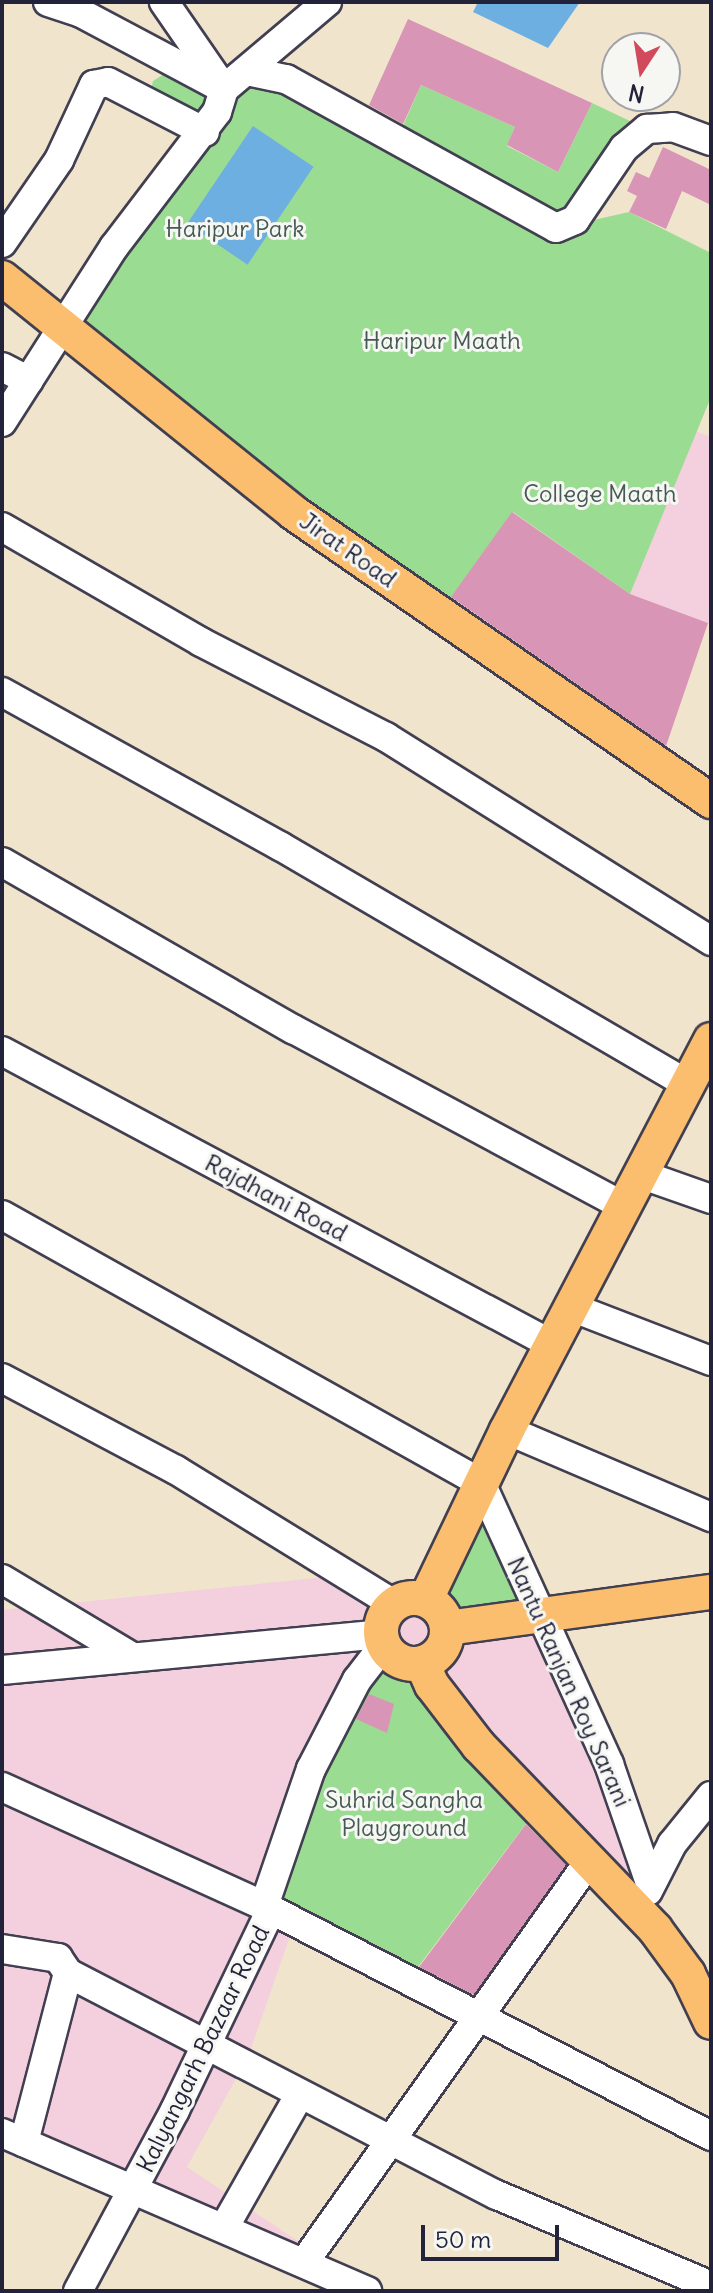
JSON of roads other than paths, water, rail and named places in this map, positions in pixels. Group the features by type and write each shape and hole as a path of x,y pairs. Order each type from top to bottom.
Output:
{"main road":[{"name":"Jirat Road","path":"2,278 65,325 294,513 711,801"},
{"path":"396,1621 442,1613 447,1628 440,1652 422,1663 400,1661 396,1621 481,1483 710,1043"},
{"path":"447,1628 711,1592"},
{"path":"422,1663 479,1746 588,1863 646,1899 703,1986 711,2022"}],"street":[{"path":"48,2 81,13 224,89"},
{"path":"164,2 224,89"},
{"path":"2,422 114,247 205,132 224,89 327,2"},
{"path":"247,71 298,85 556,228 575,220 624,148 647,129 673,127 711,141"},
{"path":"2,243 52,173 94,85 108,82 205,132"},
{"path":"2,367 29,381"},
{"path":"2,527 201,642 386,737 711,941"},
{"path":"2,692 280,846 688,1084"},
{"path":"2,862 293,1029 623,1206"},
{"name":"Rajdhani Road","path":"2,1051 551,1344"},
{"path":"640,1174 711,1199"},
{"path":"2,1215 481,1483"},
{"path":"571,1307 711,1361"},
{"path":"2,1378 176,1470 396,1621"},
{"path":"507,1430 711,1517"},
{"name":"Nantu Ranjan Roy Sarani","path":"481,1483 609,1764 646,1899"},
{"path":"2,1579 129,1655"},
{"path":"2,1670 396,1621"},
{"name":"Kalyangarh Bazaar Road","path":"78,2291 135,2188 208,2042 267,1908 311,1769 357,1680 396,1621"},
{"path":"2,1787 267,1908 711,2136"},
{"path":"646,1899 705,1811"},
{"path":"305,2261 588,1863"},
{"path":"2,1949 58,1958 68,1973 208,2042 299,2096 497,2195 711,2286"},
{"path":"68,1973 13,2137 225,2226 367,2291"},
{"path":"225,2226 299,2096"}],"water":[{"path":"478,2 580,2 548,48 473,12"},
{"path":"253,126 314,167 248,265 187,224"}],"park label":[{"name":"Haripur Park","path":"235,229"},
{"name":"Haripur Maath","path":"442,341"},
{"name":"College Maath","path":"600,494"},
{"name":"Suhrid Sangha Playground","path":"404,1814"}]}
